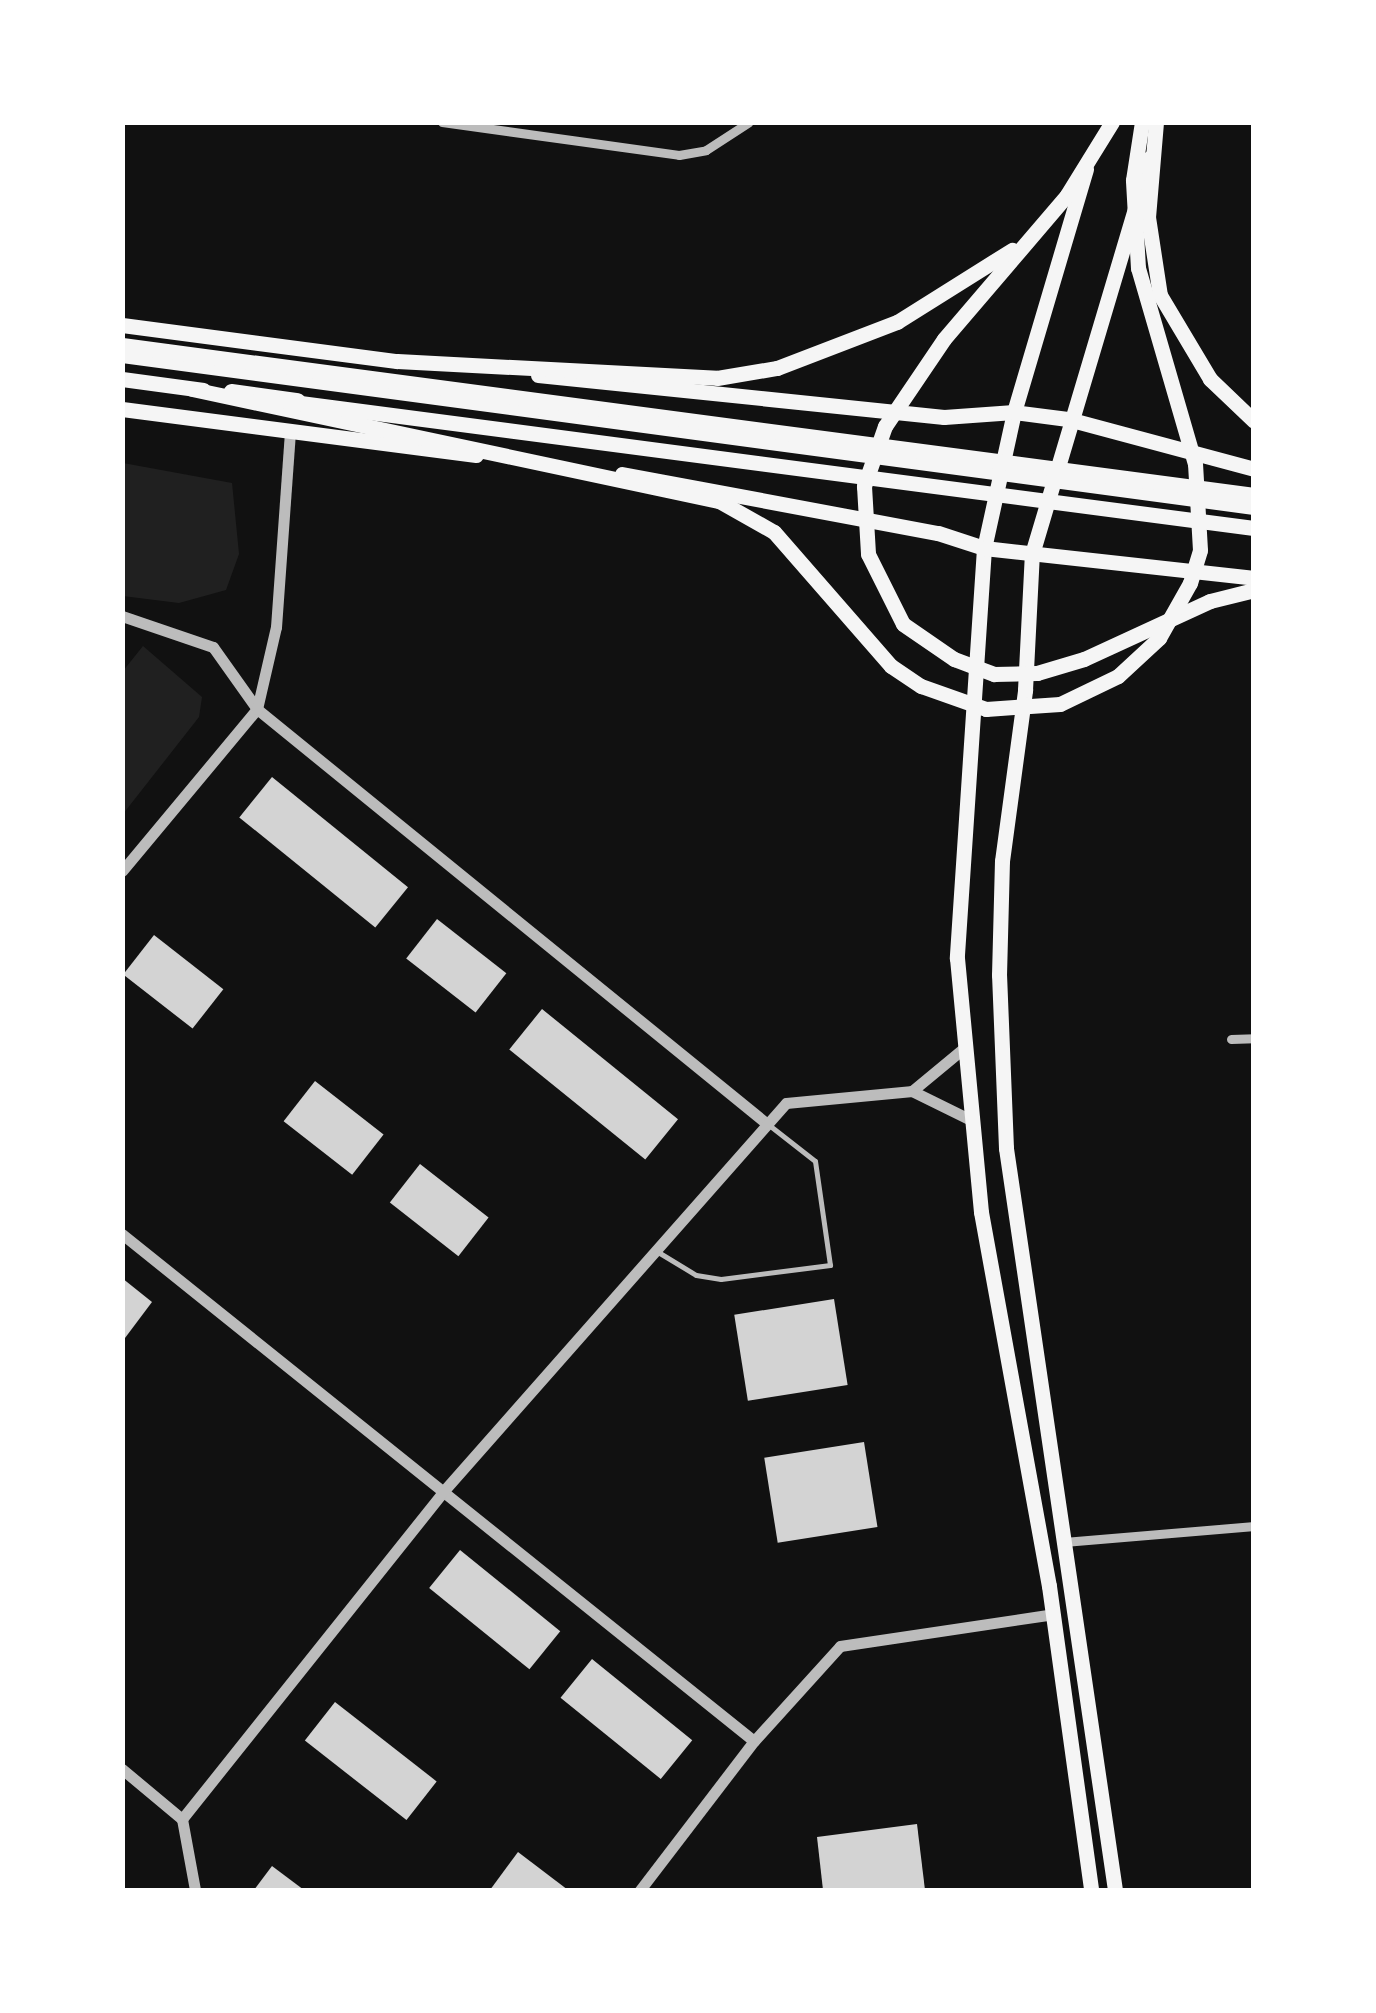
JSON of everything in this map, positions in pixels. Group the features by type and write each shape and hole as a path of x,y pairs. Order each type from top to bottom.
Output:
{"main road":[{"path":"1091,1890 1053,1614 968,1119 957,958 984,548 1014,412 1101,122"},
{"path":"1112,122 1035,233 944,339 871,459 862,519 868,554 890,606 903,624 954,660 994,674 1037,673 1084,659 1210,601 1254,590"},
{"path":"192,389 720,501 774,532 891,666 921,686 986,709 1060,704 1118,676 1159,638 1190,583 1200,550 1195,464 1138,268 1132,180 1142,122"},
{"path":"1158,122 1148,188 1151,262 1189,350 1254,420"},
{"path":"1115,1890 1006,1148 999,975 1002,861 1025,690 1032,554 1068,419 1158,122"},
{"path":"122,325 397,361 717,378 777,368 897,322 977,276 1035,233"},
{"path":"122,325 853,409 944,417 1014,412 1068,419 1254,469"},
{"path":"122,345 1254,495"},
{"path":"122,355 1254,507"},
{"path":"122,378 1254,526"},
{"path":"122,378 1254,526"},
{"path":"122,409 642,477 938,532 984,548 1254,578"}],"street":[{"path":"442,122 678,155 706,150 750,122"},
{"path":"122,871 257,709 276,627 290,432"},
{"path":"122,616 212,647 257,709 766,1123"},
{"path":"1230,1039 1254,1038"},
{"path":"912,1091 964,1048"},
{"path":"182,1819 441,1494 786,1103 912,1091 968,1119"},
{"path":"122,1234 441,1494 754,1740"},
{"path":"1064,1542 1254,1526"},
{"path":"640,1890 754,1740 840,1646 1053,1614"},
{"path":"122,1769 182,1819 195,1890"}],"lane":[{"path":"655,1250 696,1275 721,1279 830,1265 815,1160 766,1123"}],"shaded area":[{"path":"123,463 232,483 239,554 226,590 179,603 123,596"},
{"path":"143,646 202,697 199,717 123,814 123,671"}],"building":[{"path":"272,777 408,887 375,928 239,817"},
{"path":"437,919 506,973 476,1013 406,958"},
{"path":"154,935 223,989 193,1029 123,974"},
{"path":"542,1009 678,1119 645,1160 509,1049"},
{"path":"315,1081 384,1135 352,1175 284,1121"},
{"path":"420,1164 489,1218 458,1256 390,1203"},
{"path":"122,1278 152,1302 122,1342"},
{"path":"834,1299 848,1385 748,1401 734,1315"},
{"path":"864,1442 877,1527 778,1543 764,1458"},
{"path":"460,1550 560,1631 529,1669 429,1588"},
{"path":"592,1659 692,1740 661,1779 561,1698"},
{"path":"335,1702 437,1781 406,1820 305,1741"},
{"path":"917,1824 925,1890 823,1890 817,1837"},
{"path":"518,1852 568,1890 490,1890"},
{"path":"272,1866 304,1890 254,1890"}]}
